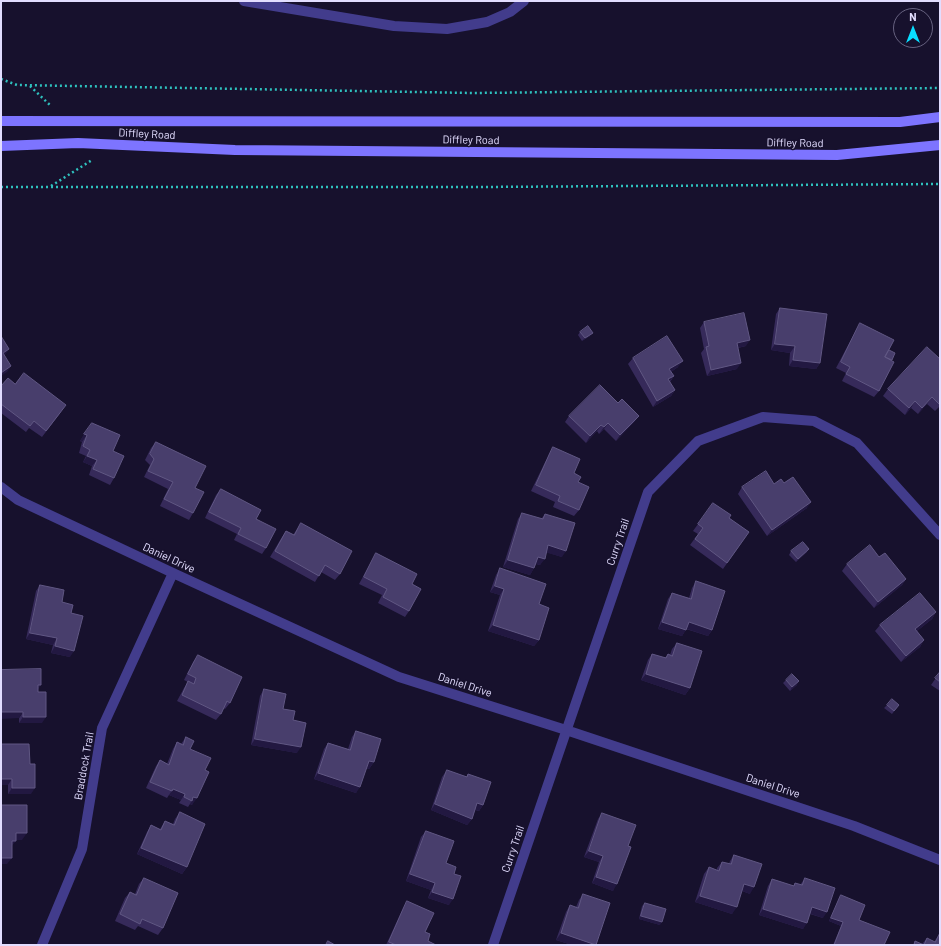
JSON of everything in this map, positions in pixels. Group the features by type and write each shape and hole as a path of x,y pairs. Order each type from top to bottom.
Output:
{"main road":[{"name":"Diffley Road","path":"1,121 900,122 940,117"},
{"name":"Diffley Road","path":"1,146 78,143 235,150 837,156 940,145"}],"street":[{"path":"244,1 394,26 447,29 487,22 510,12 524,1"},
{"name":"Curry Trail","path":"493,945 648,492 698,441 763,417 814,421 857,443 940,535"},
{"name":"Daniel Drive","path":"1,487 18,500 399,677 566,730 854,826 940,860"},
{"name":"Braddock Trail","path":"42,945 82,849 102,728 173,573"}],"path":[{"path":"1,79 17,85 473,93 940,88"},
{"path":"29,85 67,121"},
{"path":"50,186 116,144"},
{"path":"1,186 488,187 940,184"}],"building":[{"path":"780,308 827,314 820,363 793,360 795,346 775,344"},
{"path":"744,313 750,340 737,343 741,363 711,370 706,347 709,346 704,322"},
{"path":"860,323 894,340 885,357 894,362 879,391 846,374 850,367 841,362"},
{"path":"588,326 593,333 585,338 580,332"},
{"path":"1,336 9,349 3,353 11,366 1,373"},
{"path":"667,336 683,361 669,369 674,376 668,379 675,390 657,401 633,358"},
{"path":"927,347 940,359 940,405 932,397 922,408 915,401 909,408 888,389"},
{"path":"889,350 895,353 892,360 885,357"},
{"path":"24,373 66,405 46,431 34,421 30,426 1,404 1,386 8,378 15,384"},
{"path":"600,385 618,403 622,399 639,416 620,435 608,423 604,427 601,425 590,436 569,416"},
{"path":"92,423 120,435 113,451 124,456 114,478 93,469 97,460 87,456 90,450 83,446 87,435 84,434"},
{"path":"156,442 206,466 195,488 204,492 193,513 164,499 173,482 148,471 154,459 150,454"},
{"path":"553,447 580,459 574,473 581,477 578,482 589,487 579,510 558,501 560,496 536,485"},
{"path":"766,471 774,484 781,479 784,483 793,477 811,502 772,530 742,487"},
{"path":"221,489 261,510 256,519 276,529 266,548 238,534 241,528 209,512"},
{"path":"713,503 731,515 729,518 749,532 727,563 695,539 703,528 698,524"},
{"path":"522,513 543,519 545,514 575,523 566,551 548,545 545,559 538,557 534,568 508,560"},
{"path":"301,523 352,551 340,574 325,565 319,576 275,551 286,531 294,535"},
{"path":"803,542 809,549 798,559 791,551"},
{"path":"870,545 879,557 885,553 906,579 878,602 847,564"},
{"path":"376,553 417,574 412,584 421,589 409,611 383,597 387,589 364,577"},
{"path":"500,568 546,584 539,604 549,608 539,640 493,625 504,589 495,586"},
{"path":"696,581 725,591 712,630 689,622 686,630 662,622 672,593 691,599"},
{"path":"40,585 64,590 62,602 73,605 71,613 83,616 74,651 55,646 57,638 30,633"},
{"path":"920,593 936,612 915,629 924,640 906,656 880,625"},
{"path":"677,643 702,651 690,688 646,674 652,654 666,658 668,654 672,656"},
{"path":"198,655 242,677 230,703 227,701 221,714 182,695 188,681 194,684 196,678 188,674"},
{"path":"41,669 41,685 38,685 38,692 46,692 46,717 23,717 23,712 1,712 1,670"},
{"path":"940,672 940,682 935,678"},
{"path":"792,674 799,681 792,687 786,680"},
{"path":"264,689 286,694 283,709 295,711 293,720 306,723 301,747 255,739"},
{"path":"892,699 899,705 894,711 887,705"},
{"path":"356,731 381,739 374,762 369,761 360,787 318,773 328,743 350,750"},
{"path":"186,737 194,741 190,749 211,758 205,770 209,772 197,798 193,797 192,801 184,797 185,794 173,789 172,791 150,782 160,760 169,765 177,742 183,745"},
{"path":"1,744 29,744 30,764 35,764 35,788 12,788 12,779 1,779"},
{"path":"447,770 467,777 468,774 491,782 483,805 477,803 472,819 435,804"},
{"path":"1,805 27,805 27,833 16,833 16,841 12,841 12,858 1,858"},
{"path":"180,812 205,824 187,867 141,848 151,825 161,830 165,821 174,825"},
{"path":"602,813 636,825 628,846 631,847 617,884 596,877 603,856 589,851"},
{"path":"426,831 454,841 446,863 456,867 454,874 461,876 453,899 432,892 435,883 410,874"},
{"path":"734,855 762,864 754,887 744,884 737,907 700,896 709,867 719,871 722,862 731,864"},
{"path":"144,878 178,893 163,928 142,919 140,924 120,914 130,892 136,895"},
{"path":"805,878 835,888 827,912 812,907 807,923 763,909 772,879 794,886 795,883 802,885"},
{"path":"583,894 610,903 596,945 561,933 570,905 578,908"},
{"path":"841,895 865,905 859,920 890,932 884,945 834,945 843,922 831,918"},
{"path":"407,901 434,913 425,932 430,934 428,941 436,945 396,945 389,942"},
{"path":"645,903 666,909 662,922 641,916"},
{"path":"940,933 940,945 924,945 927,938 935,942"},
{"path":"328,941 335,945 326,945"},
{"path":"915,941 924,945 914,945"}]}
